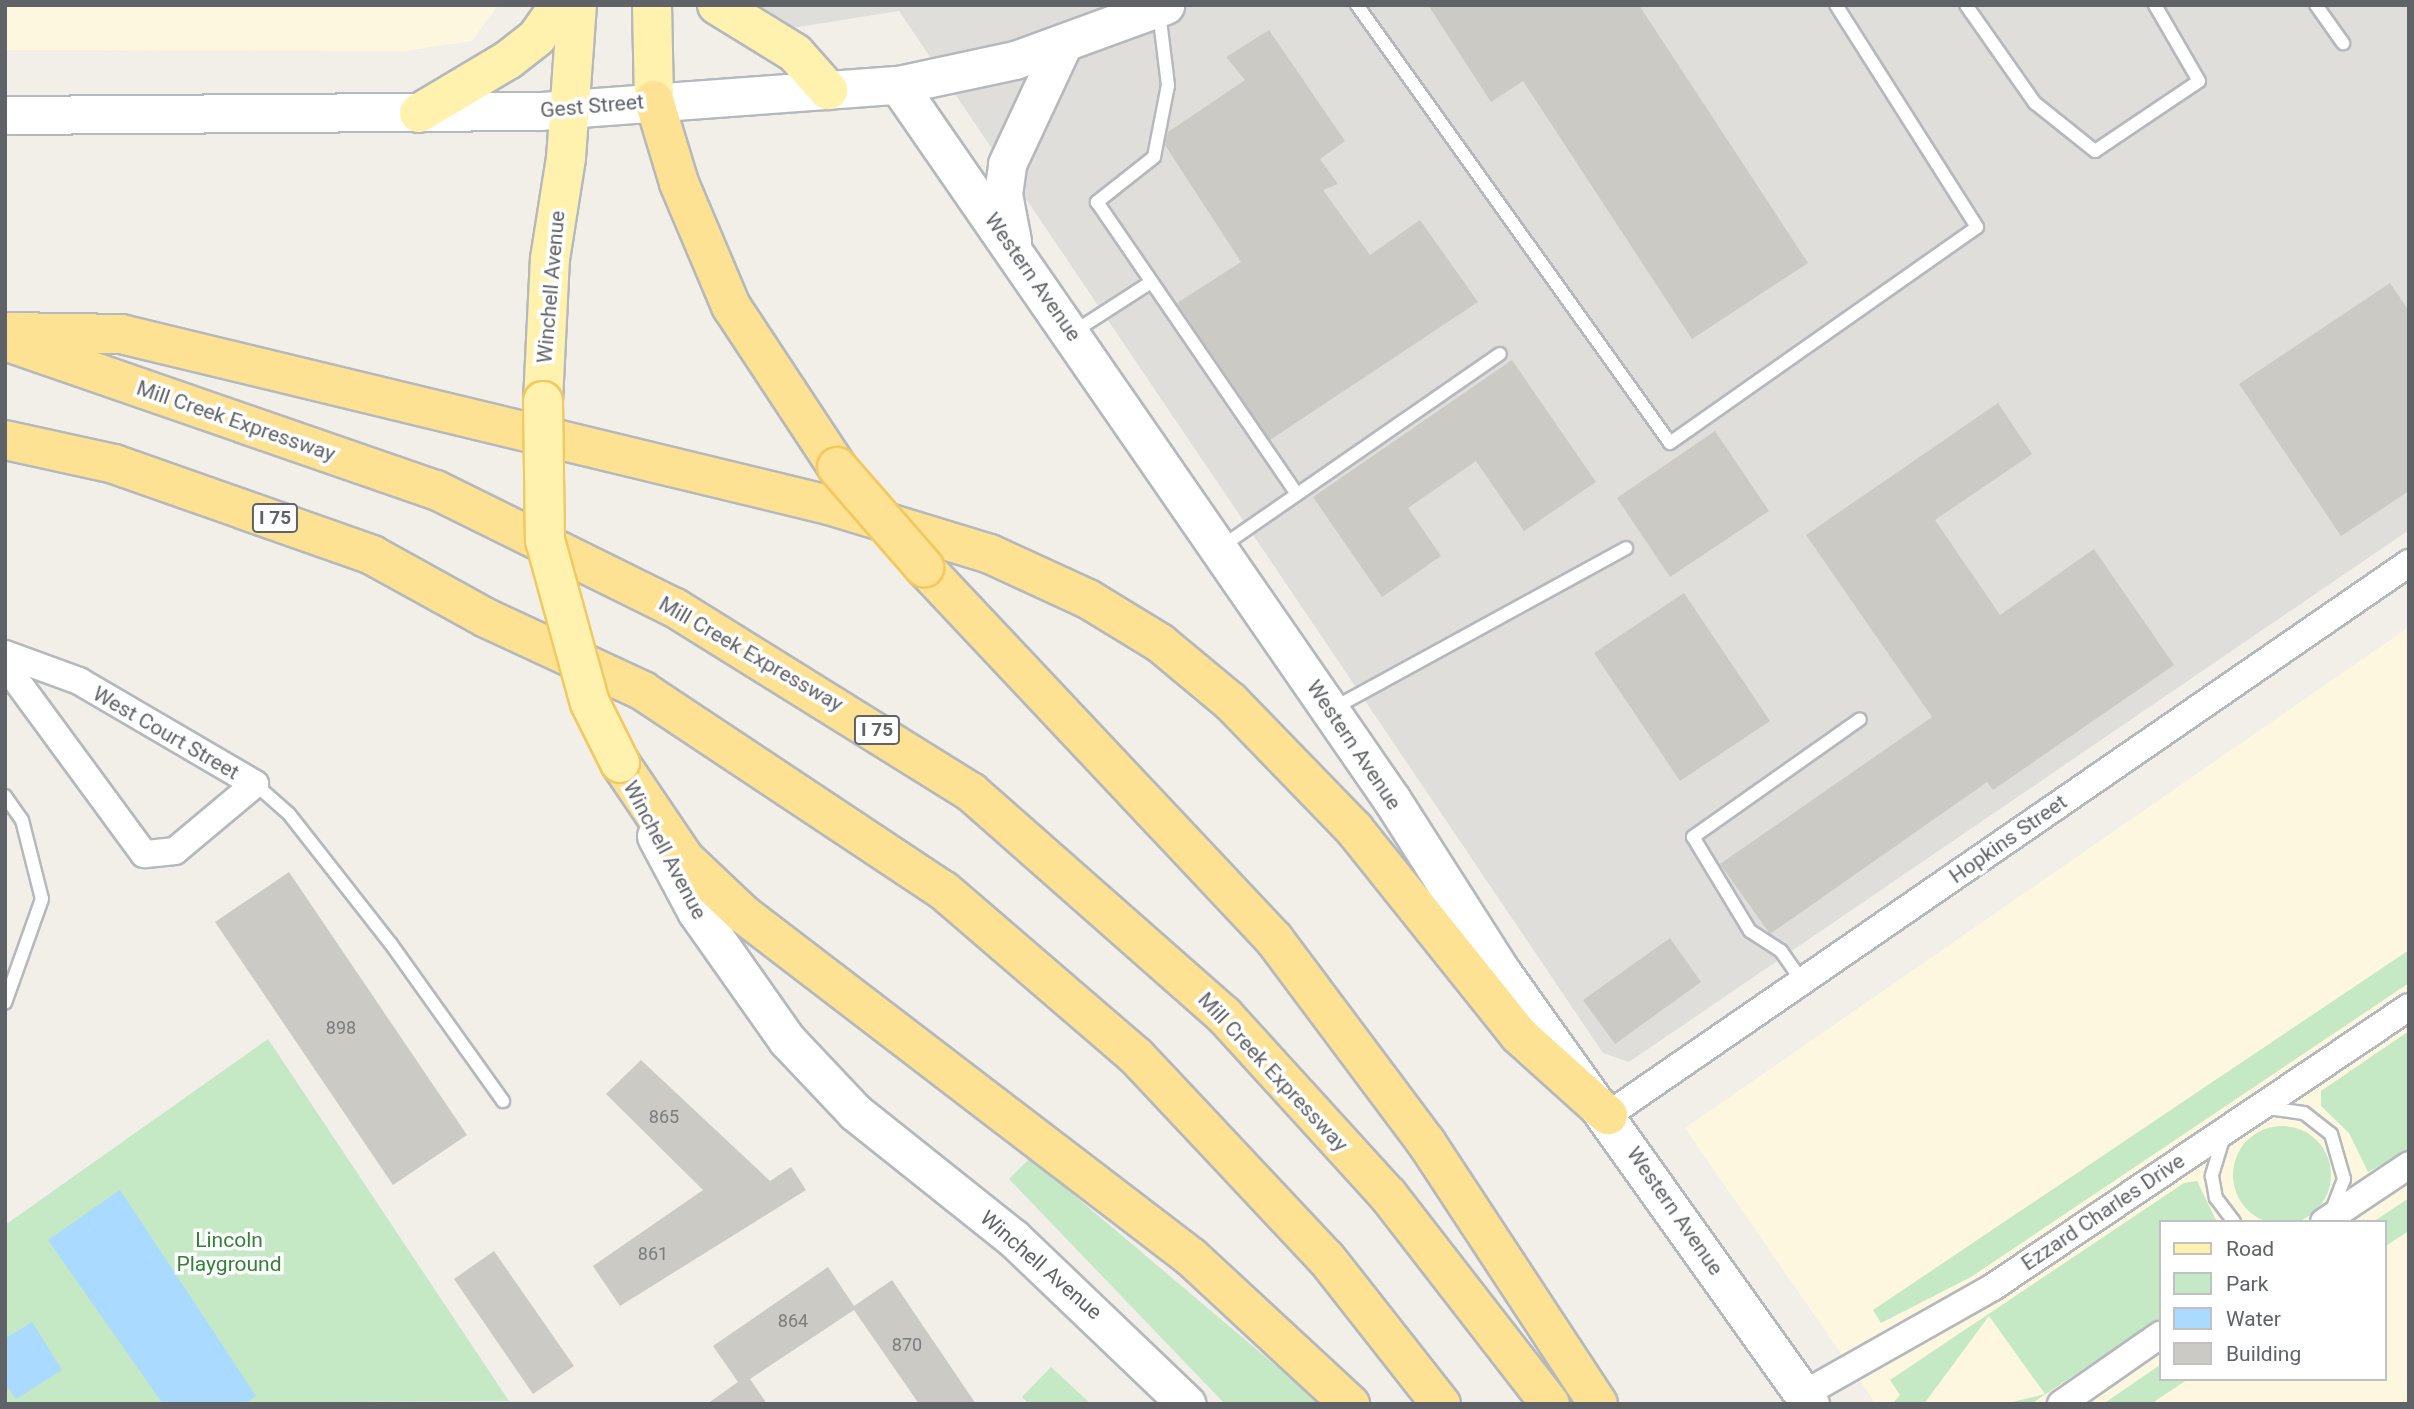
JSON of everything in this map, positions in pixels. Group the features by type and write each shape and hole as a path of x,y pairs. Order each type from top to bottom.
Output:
{"highway":[{"path":"654,100 683,194 732,306 837,467 924,567 1274,939 1426,1142 1598,1404"},
{"path":"5,332 121,334 829,505 990,554 1088,599 1160,643 1231,702 1354,829 1519,1035 1608,1115"},
{"name":"Mill Creek Expressway","path":"5,341 436,489 675,608 971,792 1224,1015 1388,1195 1550,1404"},
{"name":"I 75","path":"5,440 114,464 372,555 486,618 643,691 943,890 1136,1056 1326,1258 1441,1404"},
{"path":"620,763 685,859 743,914 1191,1257 1350,1404"}],"main road":[{"path":"419,113 508,60 537,37 559,5"},
{"name":"Winchell Avenue","path":"577,5 571,108 550,259 543,401 545,540 590,703 696,911 787,1040 855,1112 1013,1238 1187,1404"},
{"path":"652,5 654,100"},
{"path":"717,5 795,53 828,90"},
{"name":"Gest Street","path":"5,114 419,113 571,108 654,100 898,85 1062,46 1162,7"},
{"path":"1012,246 1003,194 1007,164 1062,46"},
{"name":"Western Avenue","path":"898,85 1331,710 1501,971 1608,1115 1801,1401"}],"street":[{"name":"Hopkins Street","path":"1608,1115 2409,562"},
{"name":"West Court Street","path":"5,654 79,681 255,784 175,851 144,855 5,665"},
{"name":"Ezzard Charles Drive","path":"1801,1401 1993,1287 2409,1007"},
{"path":"2326,1220 2409,1165"},
{"path":"2061,1404 2158,1336"}],"lane":[{"path":"1357,5 1670,443 1977,227 1836,5"},
{"path":"1966,5 2035,103 2095,150 2199,80 2155,5"},
{"path":"2316,5 2343,43"},
{"path":"1162,7 1168,85 1154,158 1097,202 1148,284 1297,494"},
{"path":"1072,333 1148,284"},
{"path":"1219,548 1500,354"},
{"path":"1331,710 1626,548"},
{"path":"1802,981 1781,951 1751,931 1693,837 1860,719"},
{"path":"255,784 289,814 383,933 503,1101"},
{"path":"5,796 22,820 42,899 5,1003"},
{"path":"2232,1220 2216,1198 2212,1177 2221,1140 2236,1122 2252,1113 2287,1108 2331,1134 2344,1179 2324,1220"}],"shaded area":[{"path":"5,5 498,5 472,41 404,51 5,50"},
{"path":"726,5 2409,5 2409,530 1629,1062 1603,1053 899,11 773,31"},
{"path":"2409,627 2409,1404 1876,1404 1685,1128"}],"green space":[{"path":"2409,950 2409,983 1971,1277 1881,1323 1873,1310"},
{"path":"2409,1031 2409,1150 2368,1172 2349,1133 2321,1106 2321,1091"},
{"name":"Lincoln Playground","path":"268,1039 509,1401 5,1404 5,1225"},
{"path":"2272,1127 2292,1127 2309,1135 2322,1148 2330,1165 2327,1194 2316,1209 2301,1220 2263,1220 2242,1202 2234,1185 2234,1165 2242,1148 2255,1135"},
{"path":"1030,1158 1321,1404 1225,1404 1009,1179"},
{"path":"2197,1181 2216,1220 2158,1220 2158,1319 2031,1404 2004,1404 2045,1394 1989,1316 1924,1404 1892,1404 1900,1395 1890,1380 2184,1183"},
{"path":"2409,1198 2409,1231 2386,1246 2386,1220 2376,1220"},
{"path":"2158,1366 2158,1381 2185,1381 2151,1404 2103,1404"},
{"path":"1051,1367 1091,1404 1029,1404 1022,1397"}],"water":[{"path":"120,1190 256,1396 244,1404 163,1404 48,1240"},
{"path":"32,1322 62,1370 16,1399 5,1384 5,1339"}],"building":[{"path":"1428,5 1639,5 1808,263 1692,339 1523,81 1491,102"},
{"path":"1269,30 1345,141 1320,159 1338,184 1323,190 1370,255 1420,220 1478,302 1270,440 1177,303 1241,262 1165,145 1168,132 1245,80 1226,57"},
{"path":"2390,283 2409,311 2409,491 2341,536 2239,384"},
{"path":"1512,360 1596,482 1524,531 1476,461 1408,508 1441,556 1382,597 1313,497"},
{"path":"1998,403 2032,454 1935,520 2000,615 2094,549 2174,665 1993,790 1987,782 1770,934 1720,864 1932,717 1806,535"},
{"path":"1715,431 1769,511 1670,577 1617,498"},
{"path":"1684,593 1770,721 1680,781 1594,653"},
{"path":"289,872 467,1135 393,1185 215,922"},
{"path":"1670,938 1701,982 1615,1044 1583,1000"},
{"path":"641,1060 770,1181 791,1167 806,1190 620,1306 593,1266 703,1190 606,1094"},
{"path":"494,1251 574,1366 533,1394 454,1279"},
{"path":"828,1267 854,1306 892,1280 976,1404 919,1404 854,1310 750,1379 767,1404 707,1404 738,1382 713,1346"}]}
